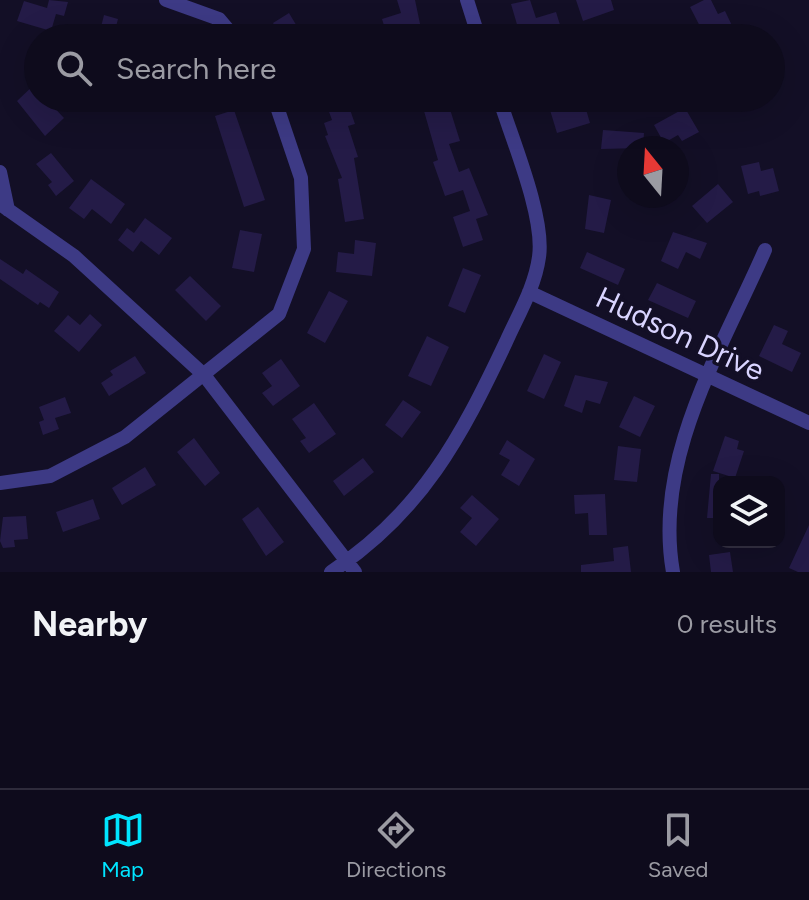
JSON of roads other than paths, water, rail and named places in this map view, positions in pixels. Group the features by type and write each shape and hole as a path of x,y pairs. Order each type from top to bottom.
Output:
{"street":[{"path":"166,0 219,19 223,24"},
{"path":"467,0 475,24"},
{"path":"0,483 50,476 112,443 204,375 279,314 304,249 301,178 279,112"},
{"path":"331,572 351,567 400,516 441,466 473,411 529,292 539,257 539,227 503,112"},
{"path":"0,172 4,207 74,256 204,375 351,567"},
{"path":"673,572 667,521 679,449 765,250"},
{"name":"Hudson Drive","path":"529,292 809,423"}]}
